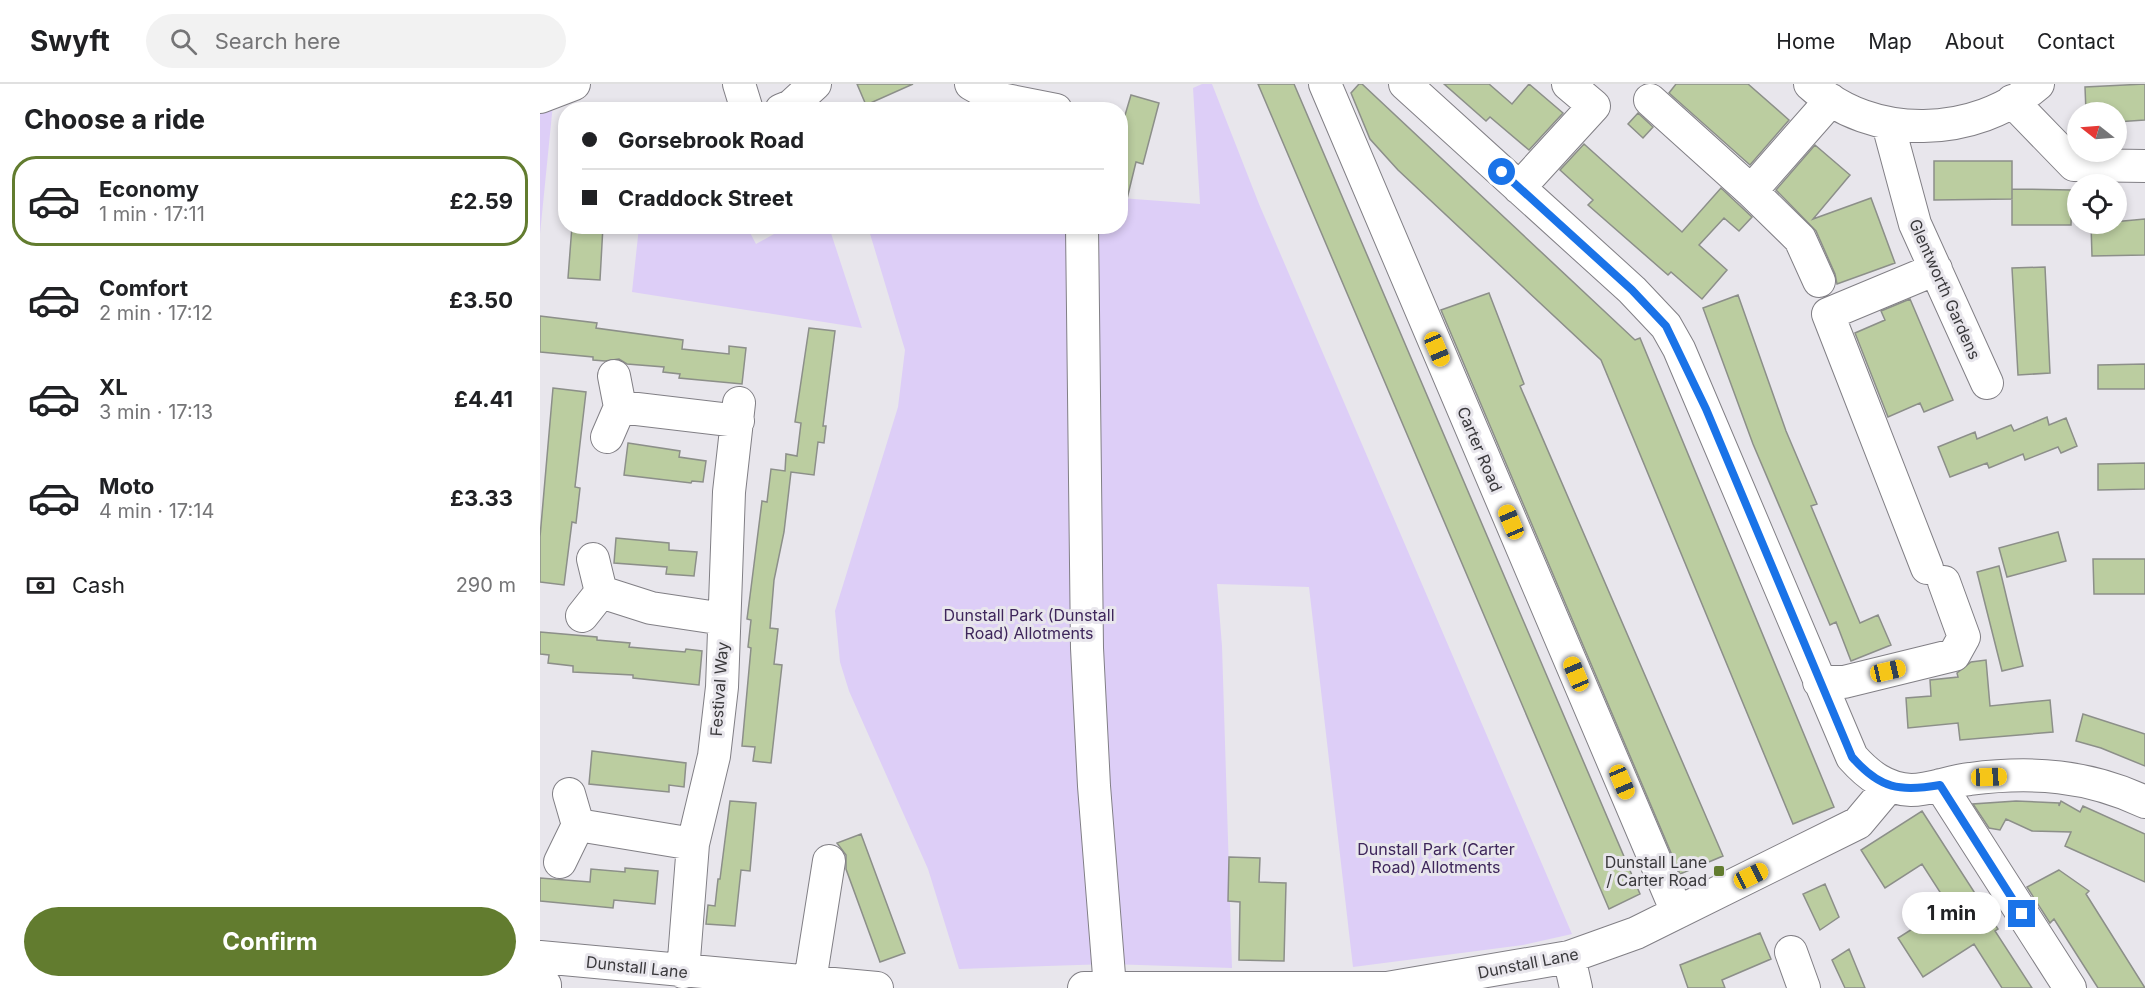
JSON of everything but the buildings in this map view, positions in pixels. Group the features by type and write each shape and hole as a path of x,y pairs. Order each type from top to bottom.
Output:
{"street":[{"path":"739,84 745,102"},
{"path":"795,102 815,84"},
{"path":"971,84 996,98 1016,102"},
{"name":"Carter Road","path":"1325,84 1677,912"},
{"path":"1405,84 1632,290 1666,326 1706,409 1852,757 1875,779 1889,786 1911,790 1989,777 2070,778 2091,781 2145,802"},
{"path":"1520,188 1594,106 1569,84"},
{"path":"1751,191 1821,92 1863,117 1888,124 1940,127 1978,117 2012,101 2038,84"},
{"path":"1650,100 1751,191 1800,239 1819,281"},
{"path":"2012,101 2074,165 2145,166"},
{"name":"Glentworth Gardens","path":"1888,124 1915,224 1987,383"},
{"path":"1082,234 1087,648 1102,988"},
{"path":"1819,682 1844,682 1954,656 1964,637 1828,314 1936,269"},
{"path":"607,437 620,406 614,375"},
{"name":"Festival Way","path":"620,406 738,412 729,492 722,687 714,756 693,844 683,972"},
{"path":"593,559 601,592"},
{"path":"601,592 651,608 724,619"},
{"path":"582,616 601,592"},
{"path":"1940,785 2070,988"},
{"name":"Dunstall Lane","path":"1102,988 1387,988 1569,957 1636,933 1858,823 1889,786"},
{"path":"560,862 578,825 569,795"},
{"path":"578,825 693,844"},
{"path":"793,982 830,861"},
{"path":"1791,952 1804,988"},
{"path":"1569,957 1576,988"},
{"name":"Dunstall Lane","path":"543,977 683,972 877,988"}],"green space":[{"path":"540,84 555,84 540,234"},
{"name":"Dunstall Park (Dunstall Road) Allotments","path":"1202,84 1212,84 1259,204 1572,934 1523,945 1353,967 1309,587 1217,584 1222,646 1232,968 1109,964 959,969 928,869 849,691 840,662 835,611 898,407 905,350 870,234 1128,234 1128,199 1200,204 1193,88"},
{"path":"638,234 751,234 756,244 774,234 831,234 862,328 632,292"}],"place":[{"name":"Dunstall Lane / Carter Road","path":"1719,871"}],"route":[{"path":"1502,172 1652,308 1666,326 1706,409 1852,757 1875,779 1889,786 1911,790 1940,785 2022,914"}],"park label":[{"name":"Dunstall Park (Carter Road) Allotments","path":"1436,858"}]}
